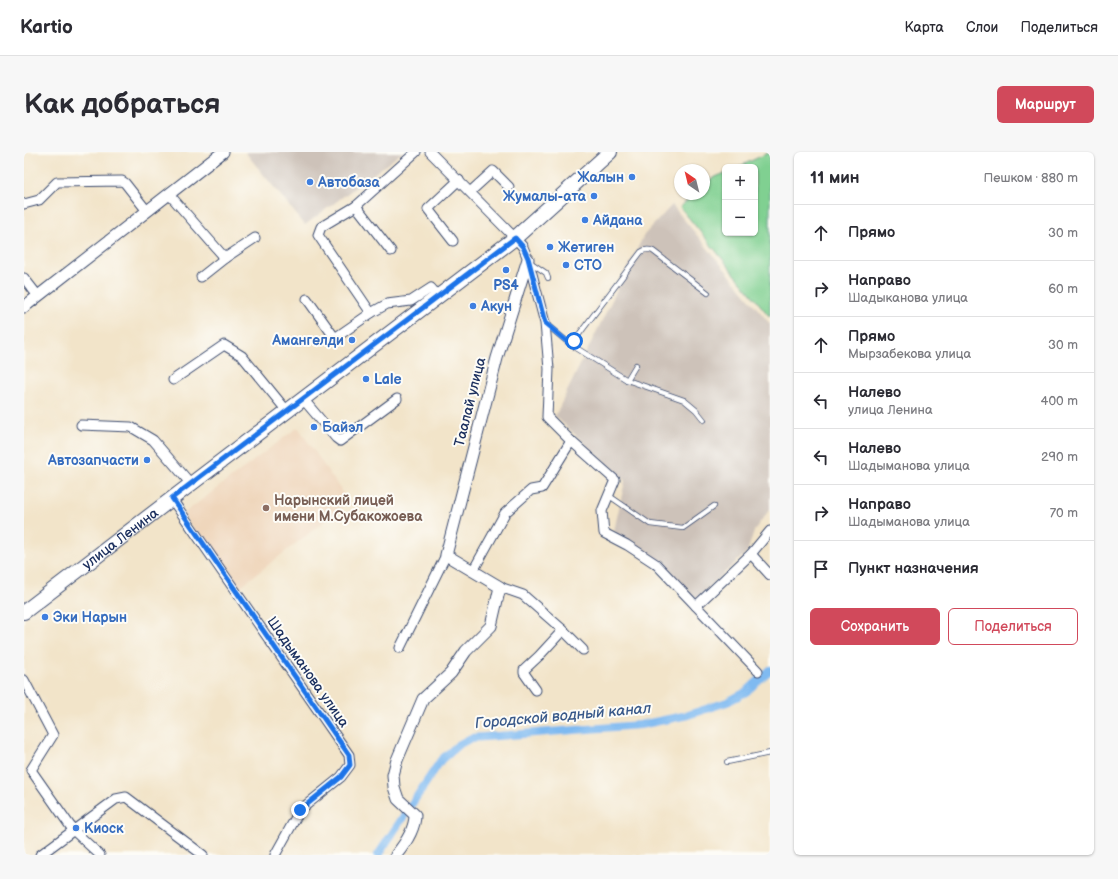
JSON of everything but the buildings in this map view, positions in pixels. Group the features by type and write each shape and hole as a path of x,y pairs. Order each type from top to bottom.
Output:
{"main road":[{"name":"улица Ленина","path":"24,612 515,238 610,152"}],"street":[{"path":"24,307 223,152"},
{"path":"371,313 318,235 321,227 356,206 416,152"},
{"path":"430,152 515,238 523,247 529,260 545,323 549,369 547,416 571,441 614,480 602,511 604,533 627,545 656,564 758,672"},
{"path":"470,192 493,171 509,187"},
{"path":"453,241 428,210 459,180"},
{"path":"24,204 39,200 57,182 122,181 126,183 147,211"},
{"path":"170,194 225,258"},
{"path":"356,206 391,251"},
{"path":"201,277 225,258 255,238"},
{"name":"Таалай улица","path":"400,648 446,555 497,358 529,260"},
{"path":"24,278 38,296"},
{"path":"307,299 335,338 371,313 387,304 411,301 431,288 437,295"},
{"path":"174,380 224,345 242,356 287,411"},
{"path":"303,399 340,441 397,399"},
{"path":"81,425 130,427 153,440 191,484"},
{"path":"473,571 505,513 531,490 542,488 571,441"},
{"name":"Шадыманова улица","path":"172,498 349,755 350,765 341,777 300,810 275,855"},
{"path":"696,606 751,554 770,531"},
{"path":"751,554 770,575"},
{"path":"446,555 500,587 523,596 563,630 582,650"},
{"path":"396,855 403,846 415,823 415,815 398,799 394,787 393,775 397,760 423,699 451,673 466,651 491,626 500,587"},
{"path":"536,690 524,673 524,670 563,630"},
{"path":"24,680 53,734 31,770 73,830 100,855"},
{"path":"40,855 116,799 126,797 203,855"}],"lane":[{"path":"570,344 574,341 644,250 653,250 708,293"},
{"path":"529,260 546,273 548,278"},
{"path":"540,289 543,298 541,309"},
{"path":"545,323 570,344 627,380 684,400 696,410 704,420"},
{"path":"627,380 636,365"},
{"path":"608,495 650,524 683,528 714,506"},
{"path":"727,762 770,753"}],"shaded area":[{"name":"Автобаза","path":"245,152 403,152 305,225"},
{"path":"672,205 770,324 770,509 755,529 747,552 696,599 685,593 614,531 625,481 555,416 644,235"},
{"name":"Нарынский лицей имени М.Субакожоева","path":"298,427 349,502 236,590 183,514"}],"green space":[{"path":"770,152 770,317 680,207 688,200 710,200 710,181 722,174 722,236 758,236 758,164 744,164"}],"waterway":[{"name":"Городской водный канал","path":"378,855 441,760 458,745 471,738 640,725 688,715 727,702 746,692 770,670"}],"place":[{"name":"Жалын","path":"632,177"},
{"name":"Автобаза","path":"310,182"},
{"name":"Жумалы-ата","path":"594,196"},
{"name":"Айдана","path":"585,220"},
{"name":"Жетиген","path":"550,247"},
{"name":"СТО","path":"566,265"},
{"name":"PS4","path":"506,270"},
{"name":"Акун","path":"473,306"},
{"name":"Амангелди","path":"352,340"},
{"name":"Lale","path":"366,379"},
{"name":"Байэл","path":"314,427"},
{"name":"Автозапчасти","path":"147,460"},
{"name":"Нарынский лицей имени М.Субакожоева","path":"266,508"},
{"name":"Эки Нарын","path":"45,617"},
{"name":"Киоск","path":"76,828"}],"route":[{"path":"300,810 341,777 350,765 349,755 172,498 515,238 523,247 528,258 545,323 565,341 570,344 574,341"}]}
